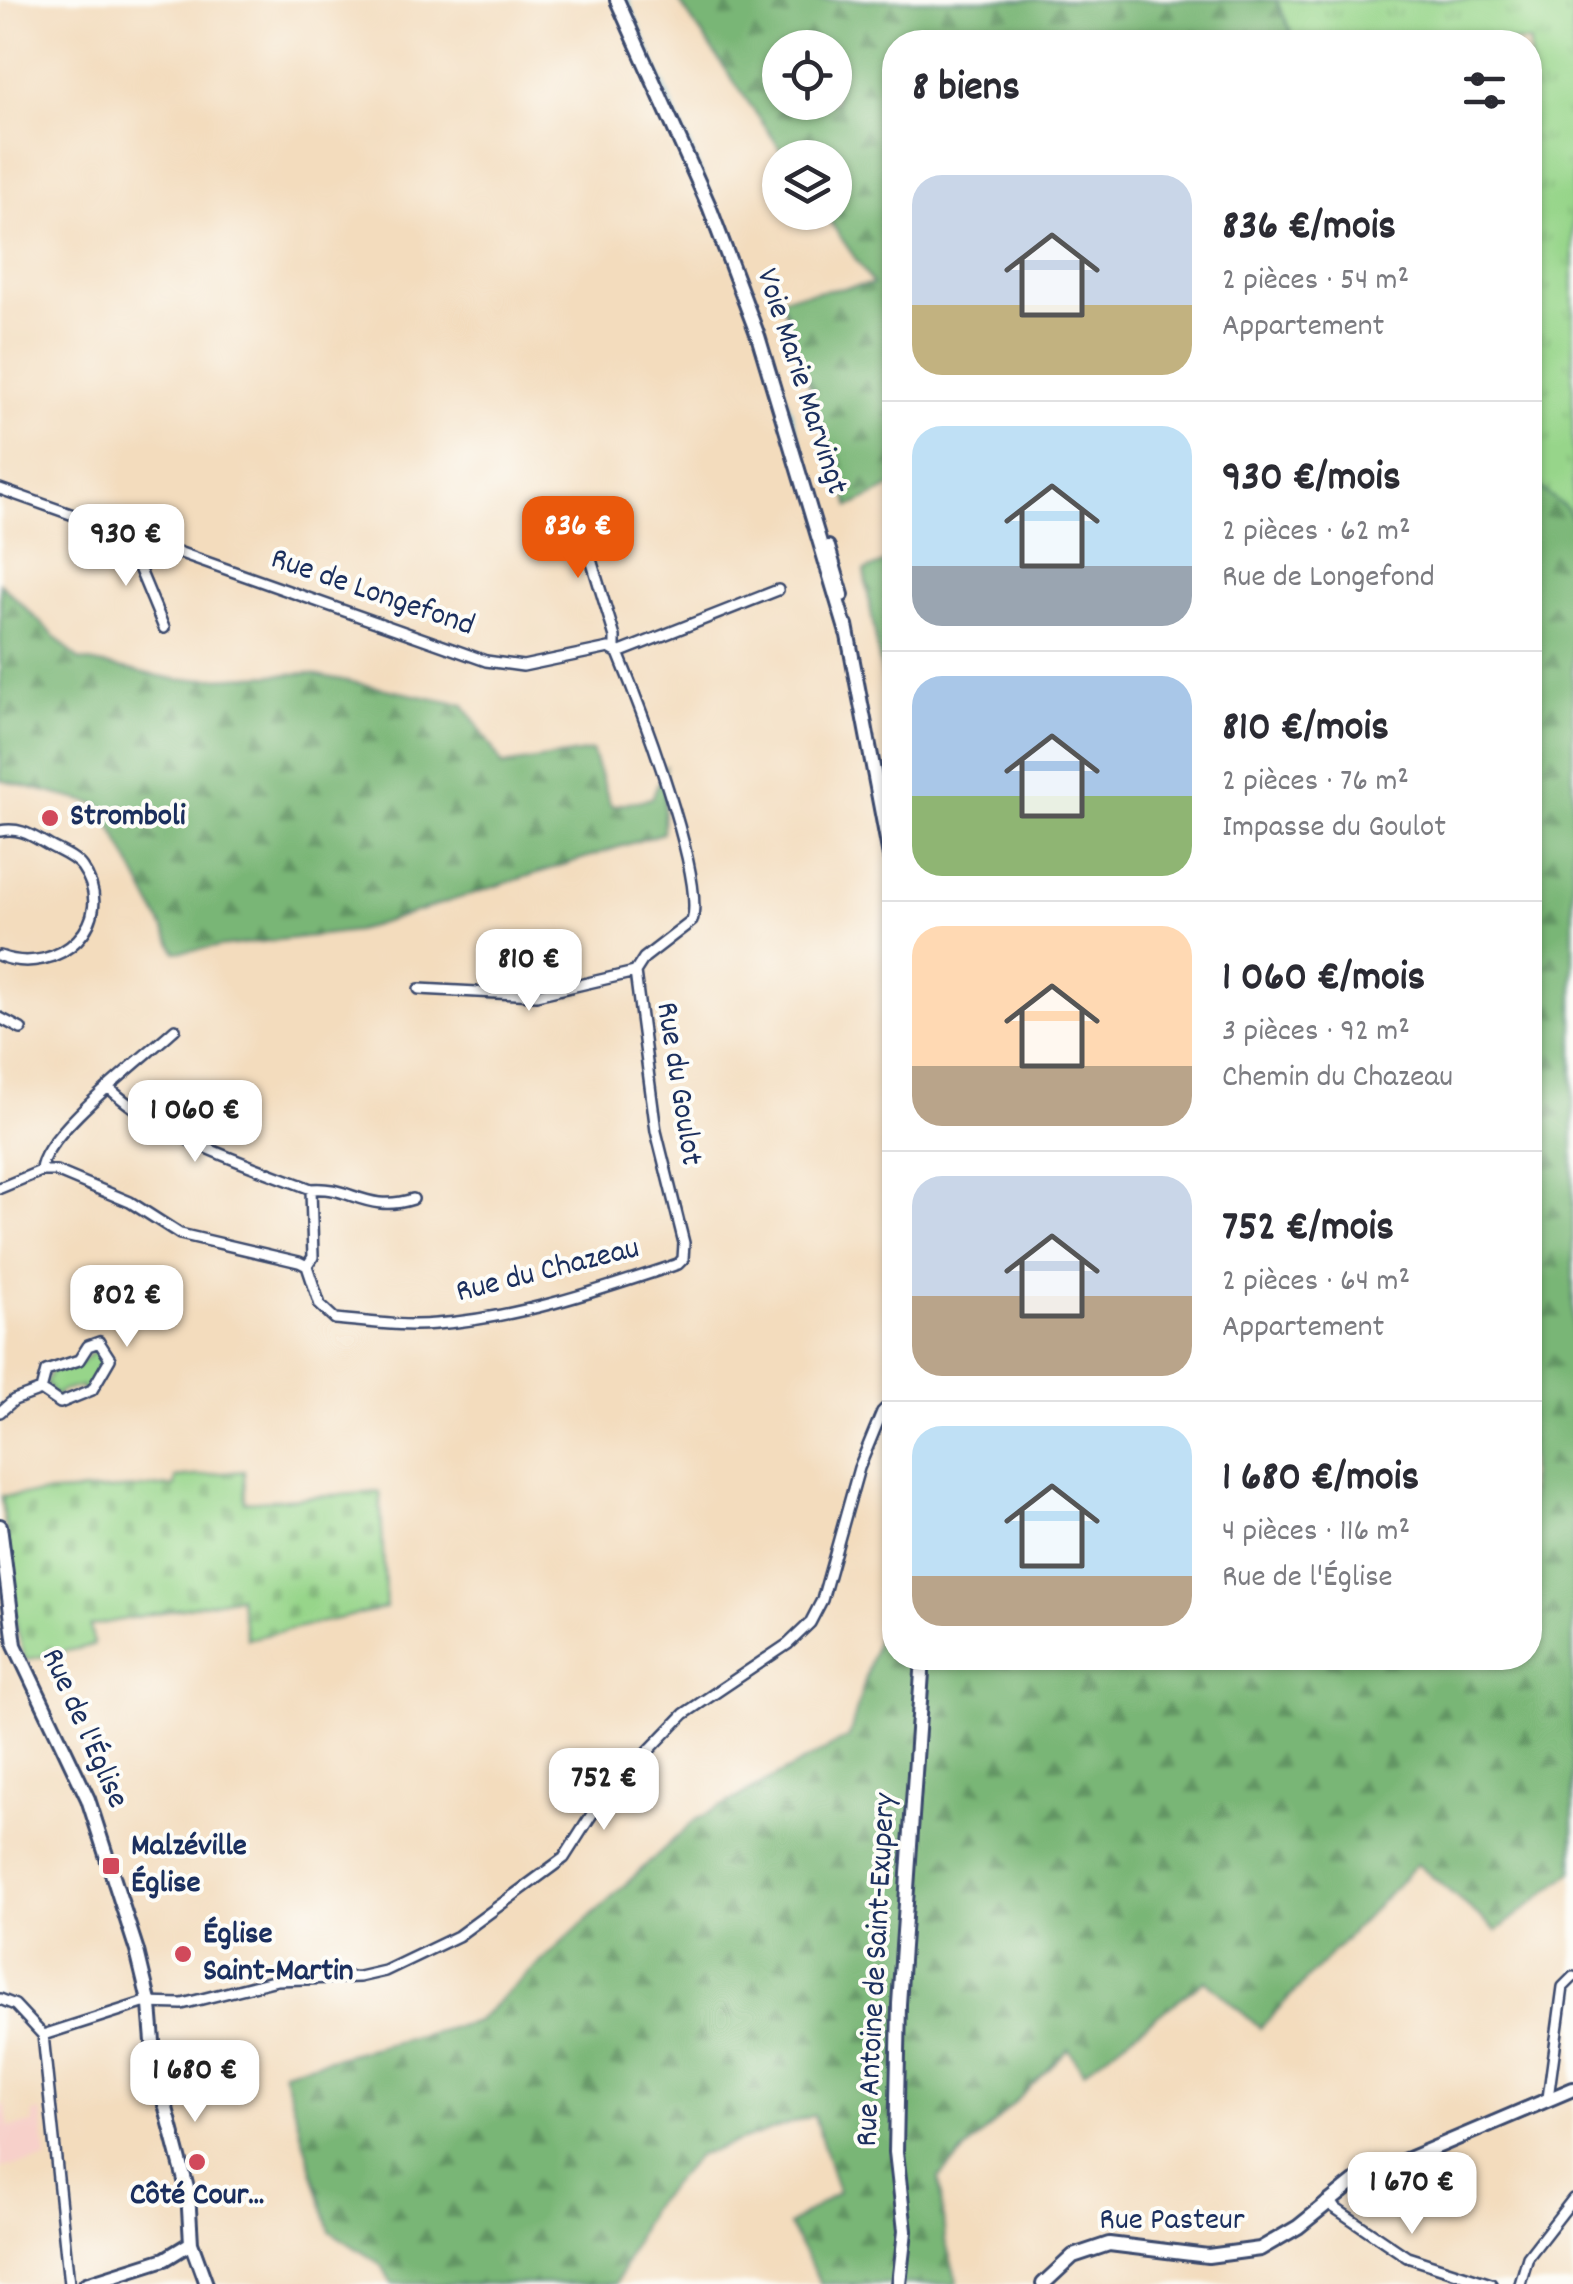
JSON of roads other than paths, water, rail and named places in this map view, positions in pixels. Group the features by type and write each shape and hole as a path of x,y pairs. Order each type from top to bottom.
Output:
{"main road":[{"name":"Voie Marie Marvingt","path":"618,0 746,302 817,522 834,562 882,810"},
{"name":"Rue de l'Église","path":"0,1526 15,1645 88,1799 150,2005 155,2066 185,2175 191,2243 206,2284"},
{"name":"Rue Antoine de Saint-Exupery","path":"900,2284 905,2231 896,2152 899,2004 922,1670"},
{"name":"Rue Pasteur","path":"1043,2284 1072,2256 1109,2244 1208,2256 1253,2251 1284,2238 1354,2182 1573,2089"},
{"path":"86,2284 180,2254 191,2243"}],"street":[{"name":"Rue de Longefond","path":"0,489 486,661 523,666 616,651 778,590"},
{"name":"Rue du Goulot","path":"584,512 589,552 616,637 616,651 676,816 694,904 692,922 644,958 635,972 656,1131 684,1243 683,1259"},
{"path":"125,534 164,628"},
{"path":"0,831 20,829 76,861 86,874 91,900 82,935 59,956 34,964 0,956"},
{"path":"419,989 536,994 635,972"},
{"path":"0,1018 20,1029"},
{"path":"40,1171 40,1158 57,1136 175,1029"},
{"path":"110,1089 131,1108 191,1144 310,1189 323,1188 359,1202 396,1205 413,1199"},
{"path":"0,1188 40,1171 56,1170 130,1202 180,1234 307,1266 313,1257 310,1189"},
{"name":"Rue du Chazeau","path":"307,1266 320,1305 335,1320 434,1325 590,1294 683,1259"},
{"path":"93,1343 108,1350 107,1368 83,1397 60,1402 41,1390 46,1371 52,1366 79,1360 93,1343"},
{"path":"0,1412 14,1400 41,1390"},
{"path":"43,2035 106,2012 182,2004 302,1976 359,1977 385,1971 458,1936 564,1858 601,1800 684,1714 788,1644 810,1623 822,1600 859,1468 882,1412"},
{"path":"1548,2098 1563,1987 1573,1977"},
{"path":"0,1999 15,2006 43,2035 69,2284"},
{"path":"1520,2284 1528,2258 1573,2199"},
{"path":"1326,2202 1407,2256 1491,2284"}],"waterway":[{"path":"627,0 754,301 834,547"}],"place":[{"name":"Stromboli","path":"50,818"},
{"name":"Malzéville Église","path":"111,1866"},
{"name":"Église Saint-Martin","path":"183,1954"},
{"name":"Côté Cour...","path":"197,2162"}]}
